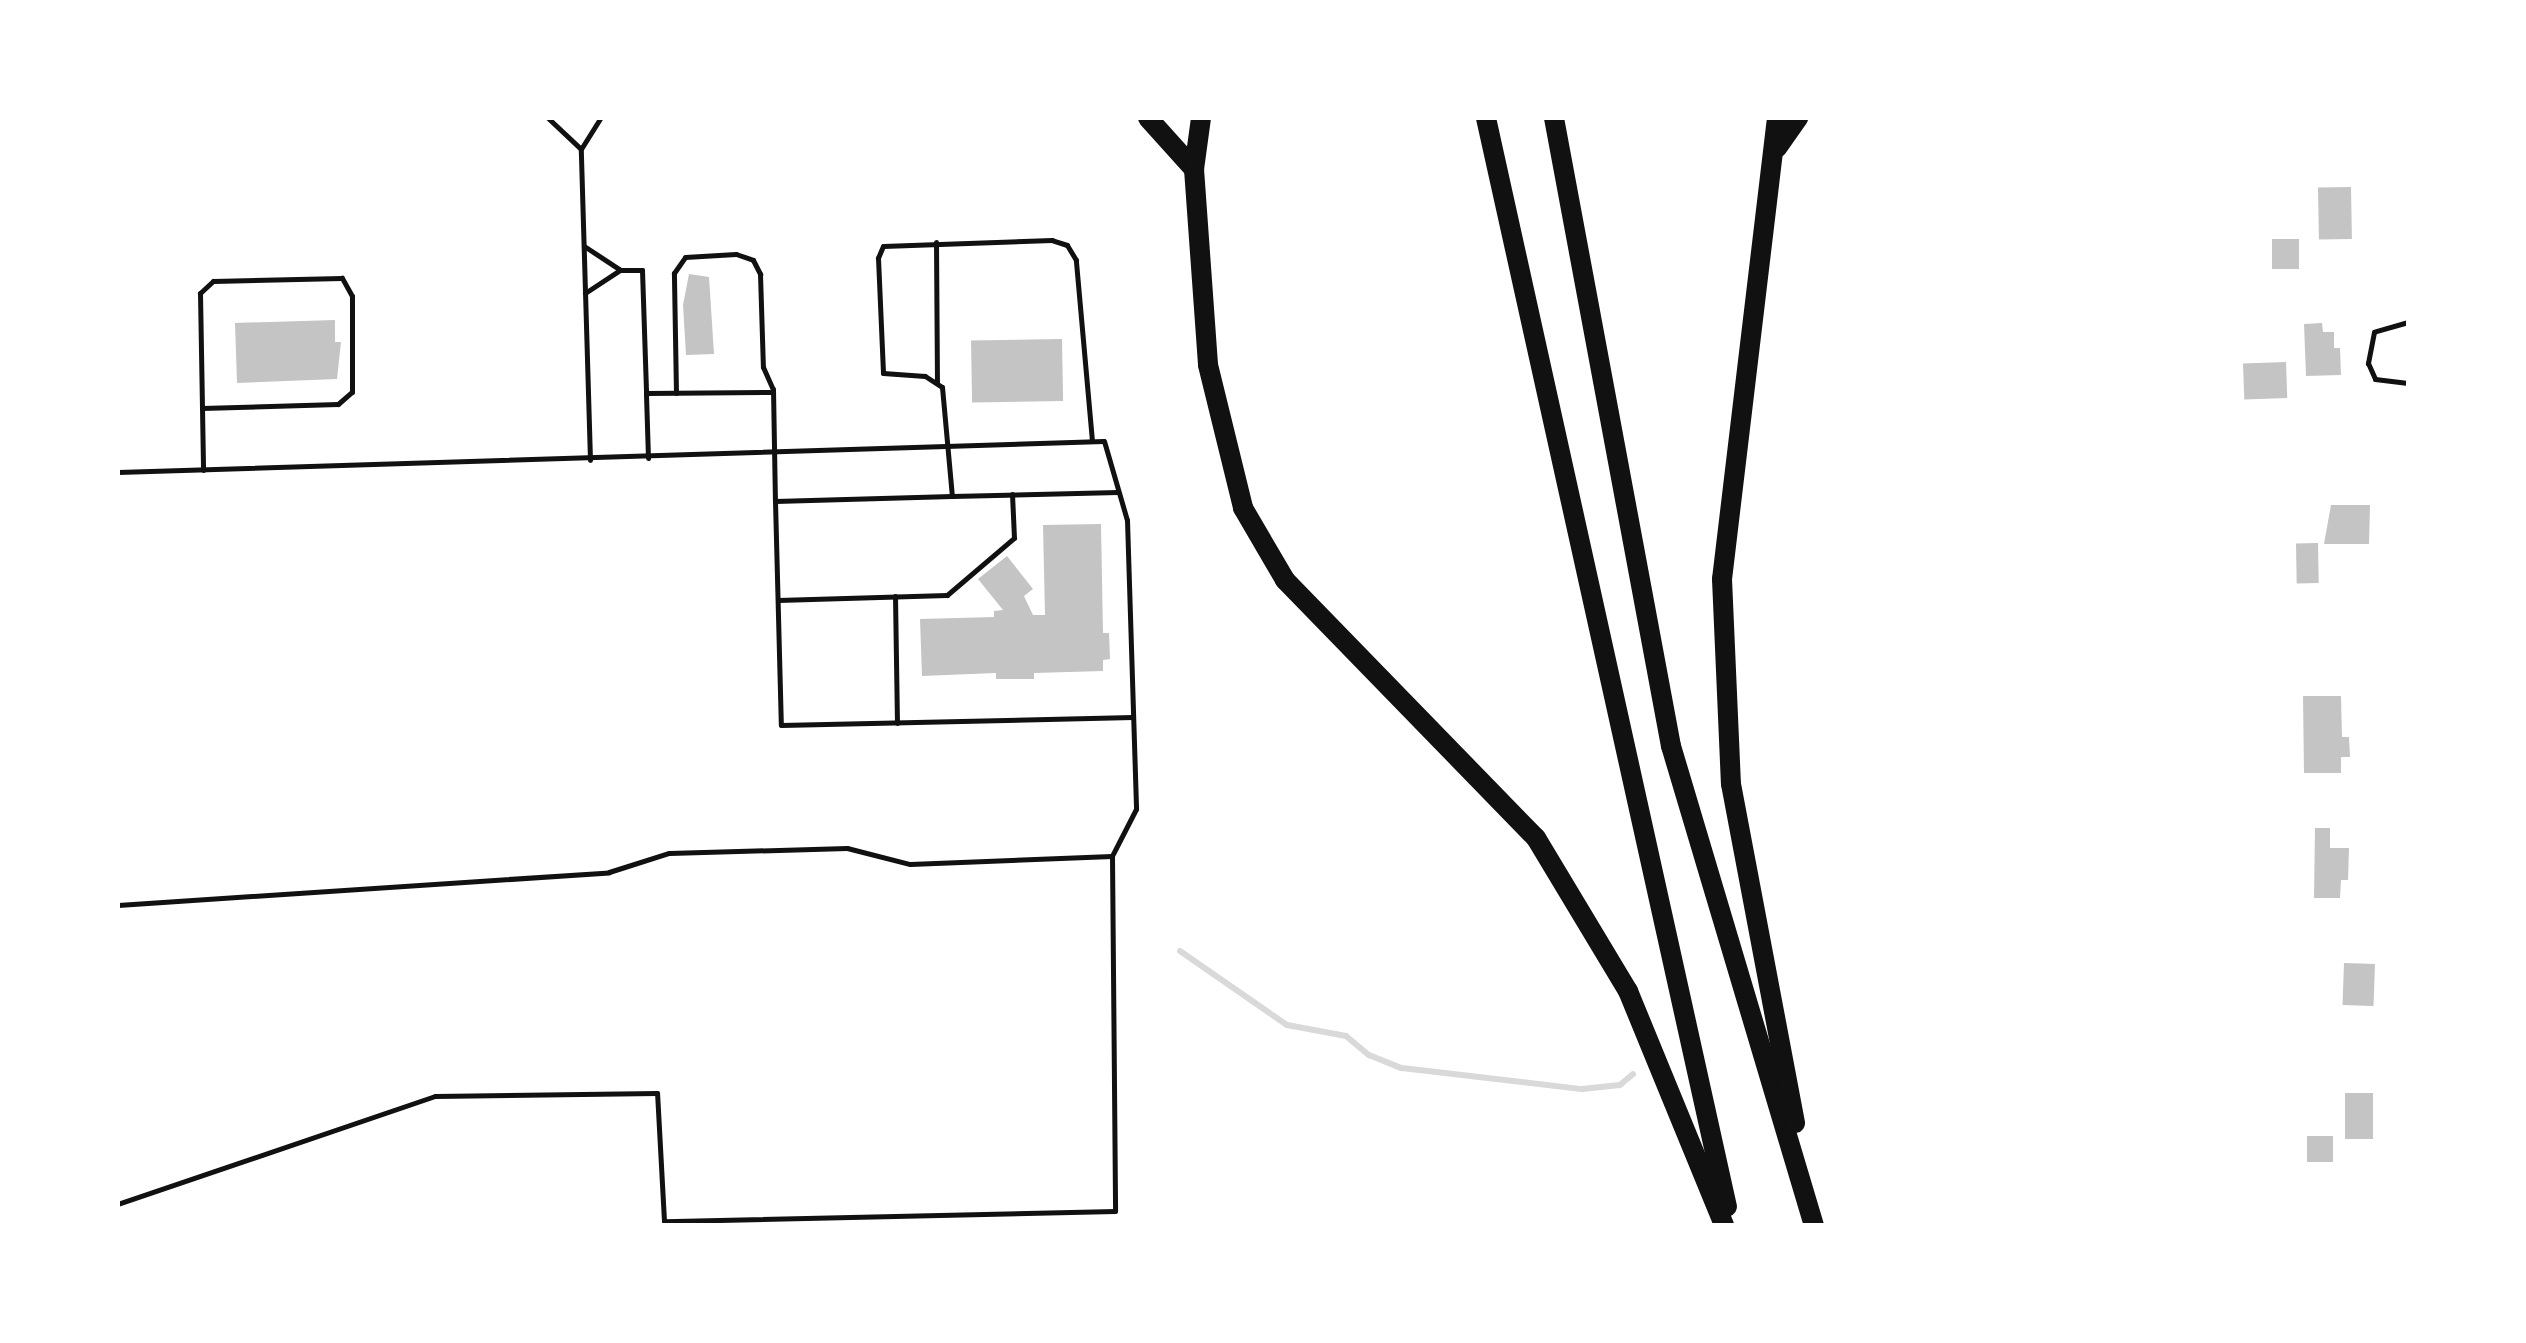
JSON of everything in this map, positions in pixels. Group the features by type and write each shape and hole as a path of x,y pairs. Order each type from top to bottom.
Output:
{"highway":[{"path":"1148,118 1194,169"},
{"path":"1201,118 1194,169 1208,365 1243,508 1285,580 1536,838 1628,991 1724,1225"},
{"path":"1486,118 1731,1225"},
{"path":"1554,118 1671,746 1814,1225"},
{"path":"1777,118 1777,148 1722,579 1731,784 1814,1225"},
{"path":"1777,148 1798,118"}],"lane":[{"path":"548,118 581,149"},
{"path":"590,460 581,149 600,118"},
{"path":"952,496 946,395 937,383 925,376 883,373 878,258 890,243 1052,240 1067,245 1076,260 1092,441"},
{"path":"936,242 937,383"},
{"path":"584,246 620,270"},
{"path":"676,393 674,273 685,257 736,254 753,260 760,274 763,367 773,392 781,725 1133,717"},
{"path":"585,293 620,270 642,270 648,458"},
{"path":"202,408 338,404 352,392 352,296 342,278 213,281 200,293 203,470"},
{"path":"2408,322 2374,332 2368,363 2375,379 2408,383"},
{"path":"646,393 773,392"},
{"path":"118,472 590,460 1104,441 1127,520 1136,809 1112,856 1115,1211 664,1221 657,1093 435,1096 118,1204"},
{"path":"775,501 1118,492"},
{"path":"778,600 947,595 1014,538 1012,494"},
{"path":"895,596 897,723"},
{"path":"118,905 609,872 669,853 847,848 910,864 1112,856"}],"building":[{"path":"2351,187 2352,239 2319,240 2318,188"},
{"path":"2272,239 2299,239 2299,269 2272,269"},
{"path":"689,274 709,277 714,354 686,355 683,305"},
{"path":"335,320 335,342 341,342 337,379 237,383 235,323"},
{"path":"2322,323 2323,332 2334,332 2334,348 2340,348 2341,375 2306,376 2304,324"},
{"path":"1062,339 1063,401 972,403 971,341"},
{"path":"2286,362 2287,398 2244,399 2243,364"},
{"path":"2331,505 2370,505 2369,544 2324,544"},
{"path":"1101,524 1103,633 1109,633 1110,659 1103,660 1103,671 1034,673 1034,679 996,679 996,673 922,676 920,619 994,617 994,611 1003,610 978,579 1007,556 1033,589 1024,596 1033,615 1045,615 1043,525"},
{"path":"2296,543 2318,543 2319,583 2297,583"},
{"path":"2303,696 2341,696 2342,737 2349,737 2350,757 2341,757 2341,773 2304,773"},
{"path":"2315,828 2330,828 2330,848 2349,848 2348,880 2341,880 2340,898 2314,898"},
{"path":"2344,963 2375,964 2374,1006 2343,1005"},
{"path":"2345,1093 2373,1093 2373,1139 2345,1139"},
{"path":"2307,1136 2333,1136 2333,1162 2307,1162"}],"waterway":[{"path":"1180,951 1287,1025 1346,1036 1369,1055 1402,1068 1582,1089 1620,1085 1633,1074"}]}
